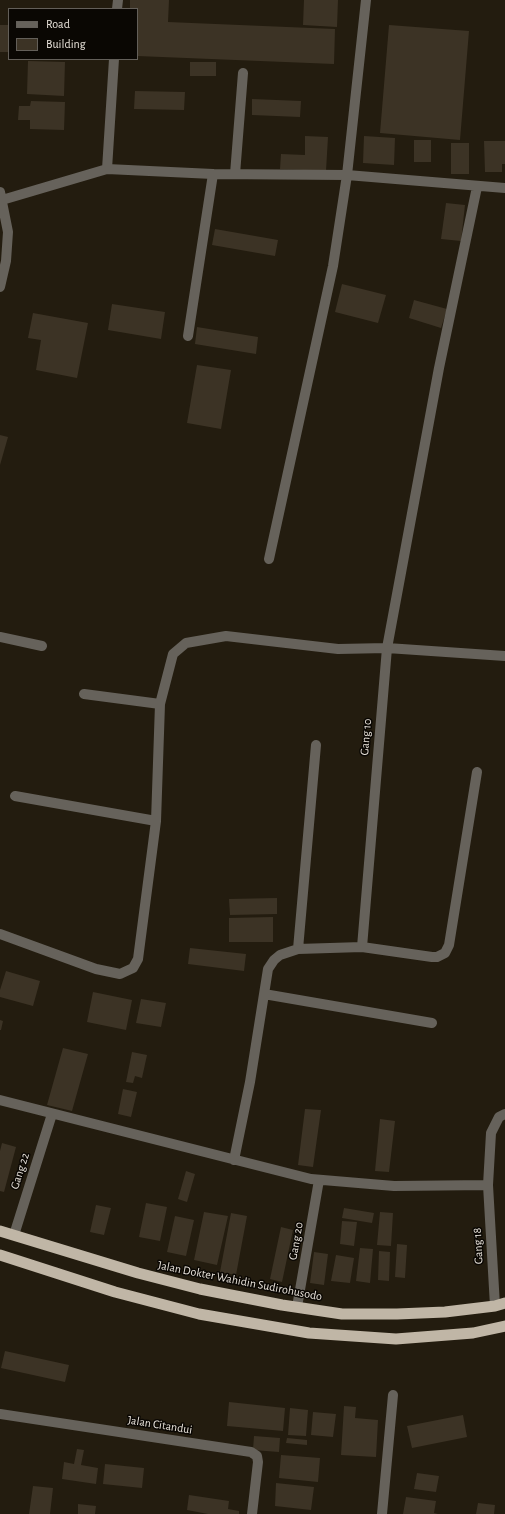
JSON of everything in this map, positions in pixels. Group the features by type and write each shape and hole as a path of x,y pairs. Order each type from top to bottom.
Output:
{"highway":[{"name":"Jalan Dokter Wahidin Sudirohusodo","path":"0,1231 138,1273 200,1289 342,1314 445,1312 500,1305"},
{"path":"0,1255 116,1292 199,1314 310,1333 396,1339 473,1333 505,1326"}],"street":[{"path":"269,559 332,266 348,176 366,0"},
{"path":"107,169 114,60"},
{"path":"235,174 243,73"},
{"path":"0,287 6,261 8,232 1,196 107,169 212,174 348,176 505,188"},
{"path":"188,336 212,174"},
{"name":"Gang 10","path":"362,946 387,648 439,368 477,187"},
{"path":"0,934 96,969 120,974 133,968 138,959 156,821 160,704 173,654 186,643 226,636 338,649 387,648 505,656"},
{"path":"0,637 42,646"},
{"path":"84,694 160,704"},
{"path":"298,949 316,745"},
{"path":"234,1160 250,1082 268,969 274,960 284,953 298,949 362,946 432,957 438,957 445,953 449,945 477,772"},
{"path":"15,796 156,821"},
{"path":"264,994 432,1023"},
{"path":"0,1100 311,1179 394,1186 488,1185"},
{"name":"Gang 22","path":"14,1235 52,1114"},
{"name":"Gang 18","path":"500,1305 488,1185 491,1132 499,1117 505,1114"},
{"name":"Gang 20","path":"297,1307 319,1180"},
{"path":"382,1514 393,1396"},
{"name":"Jalan Citandui","path":"0,1414 252,1452 257,1456 258,1462 252,1514"}],"building":[{"path":"130,0 169,0 168,22 335,29 334,64 138,56 138,8 130,8"},
{"path":"304,0 338,0 337,27 303,25"},
{"path":"0,25 8,25 8,52 0,52"},
{"path":"389,25 469,31 460,140 380,133"},
{"path":"28,61 65,62 64,96 27,94"},
{"path":"190,62 216,62 216,76 190,76"},
{"path":"135,91 185,92 184,110 134,109"},
{"path":"252,99 301,101 300,117 252,115"},
{"path":"31,101 65,102 64,130 30,129 30,120 18,120 19,106 30,106"},
{"path":"305,136 328,137 326,171 280,169 281,154 305,155"},
{"path":"364,136 395,138 394,165 363,163"},
{"path":"414,140 431,140 431,162 414,162"},
{"path":"484,141 505,141 505,164 502,164 502,172 485,172"},
{"path":"451,143 469,143 469,174 451,174"},
{"path":"446,203 465,205 461,241 441,239"},
{"path":"215,229 278,240 275,256 212,245"},
{"path":"342,284 386,295 378,323 335,312"},
{"path":"414,300 447,309 441,328 409,318"},
{"path":"112,304 165,312 161,339 108,330"},
{"path":"33,313 88,323 77,378 36,370 41,340 28,338"},
{"path":"197,327 258,337 256,354 195,344"},
{"path":"197,365 231,370 221,429 187,423"},
{"path":"0,435 8,437 0,465"},
{"path":"277,898 277,914 230,915 229,899"},
{"path":"273,917 273,942 229,942 229,918"},
{"path":"190,948 246,954 244,971 188,964"},
{"path":"6,971 40,981 33,1006 0,997 0,990"},
{"path":"93,992 132,1000 126,1030 87,1022"},
{"path":"141,999 166,1003 161,1027 136,1023"},
{"path":"0,1020 3,1021 1,1030 0,1030"},
{"path":"63,1048 88,1054 72,1111 47,1105"},
{"path":"132,1052 147,1055 142,1078 135,1076 133,1083 126,1082"},
{"path":"123,1089 137,1092 131,1117 118,1114"},
{"path":"305,1109 321,1110 313,1167 298,1165"},
{"path":"380,1119 395,1121 389,1172 375,1171"},
{"path":"2,1143 16,1147 4,1192 0,1191 0,1151"},
{"path":"186,1171 195,1174 187,1202 178,1199"},
{"path":"146,1203 167,1207 160,1241 139,1237"},
{"path":"96,1205 111,1208 104,1235 90,1232"},
{"path":"344,1208 374,1213 372,1223 342,1218"},
{"path":"204,1212 228,1216 217,1265 194,1260"},
{"path":"380,1212 393,1213 391,1246 377,1245"},
{"path":"231,1213 247,1216 236,1275 220,1272"},
{"path":"175,1216 194,1220 186,1256 167,1252"},
{"path":"342,1221 357,1222 354,1246 340,1244"},
{"path":"281,1227 293,1230 282,1282 270,1279"},
{"path":"397,1244 407,1245 405,1278 395,1277"},
{"path":"360,1248 373,1249 370,1283 356,1281"},
{"path":"379,1251 390,1252 389,1281 378,1280"},
{"path":"314,1252 328,1254 324,1285 310,1283"},
{"path":"336,1255 354,1258 350,1283 331,1281"},
{"path":"5,1351 69,1365 65,1382 1,1368"},
{"path":"229,1402 285,1408 283,1431 227,1426"},
{"path":"344,1406 356,1407 355,1418 378,1420 376,1457 341,1455"},
{"path":"290,1408 308,1410 306,1436 288,1435"},
{"path":"313,1412 336,1414 333,1437 311,1435"},
{"path":"463,1415 467,1437 412,1448 407,1426"},
{"path":"254,1436 280,1438 279,1452 253,1450"},
{"path":"287,1438 307,1440 307,1445 286,1443"},
{"path":"77,1449 84,1450 81,1465 98,1468 96,1484 62,1479 64,1462 74,1464"},
{"path":"281,1455 320,1458 318,1482 279,1478"},
{"path":"105,1464 144,1468 142,1488 103,1484"},
{"path":"417,1473 439,1476 436,1492 414,1489"},
{"path":"276,1483 314,1487 311,1510 275,1506"},
{"path":"33,1486 53,1488 50,1514 29,1514"},
{"path":"189,1495 229,1501 228,1509 239,1511 239,1514 208,1514 187,1510"},
{"path":"406,1497 436,1501 434,1513 438,1514 403,1514"},
{"path":"478,1503 495,1505 494,1514 476,1514"},
{"path":"78,1504 96,1506 95,1514 78,1514"}]}
